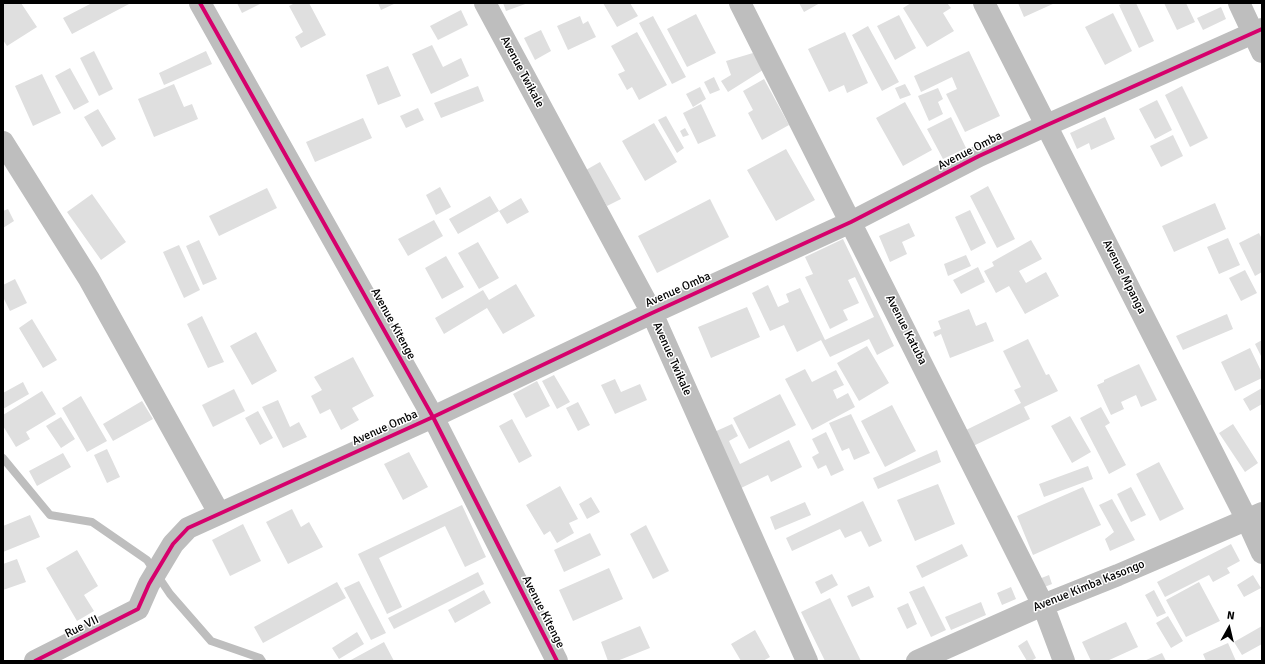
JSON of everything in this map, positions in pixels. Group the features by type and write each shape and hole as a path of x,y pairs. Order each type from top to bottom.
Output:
{"street":[{"name":"Avenue Kitenge","path":"200,3 433,417 557,661"},
{"name":"Avenue Twikale","path":"485,3 652,313 807,661"},
{"name":"Avenue Katuba","path":"740,3 1043,605 1064,661"},
{"name":"Avenue Mpanga","path":"984,3 1254,516 1262,553"},
{"path":"1239,3 1257,31 1262,52"},
{"name":"Avenue Omba","path":"138,609 149,584 173,544 188,528 433,417 652,313 851,222 979,156 1047,124 1257,31"},
{"path":"3,142 89,279 219,514"},
{"name":"Avenue Kimba Kasongo","path":"917,661 1043,605 1118,575 1254,516"},
{"name":"Rue VII","path":"35,661 138,609"}],"building":[{"path":"3,3 21,3 37,27 7,46 3,40"},
{"path":"92,3 131,3 72,34 63,18"},
{"path":"237,3 262,3 242,13"},
{"path":"295,3 309,3 326,35 301,48 295,37 303,32 289,6"},
{"path":"378,3 396,3 381,10"},
{"path":"503,3 528,3 506,11"},
{"path":"603,3 630,3 638,16 617,27"},
{"path":"799,3 820,3 804,12"},
{"path":"911,3 947,3 951,8 943,13 954,31 927,47 903,8"},
{"path":"1018,3 1055,3 1024,17"},
{"path":"1124,3 1136,3 1154,41 1139,48 1119,5"},
{"path":"1164,3 1186,3 1195,22 1177,30"},
{"path":"1221,7 1226,19 1203,30 1197,18"},
{"path":"461,10 468,25 438,40 430,26"},
{"path":"1113,13 1132,51 1105,65 1085,27"},
{"path":"696,14 716,53 687,67 667,29"},
{"path":"899,15 916,48 895,60 877,26"},
{"path":"580,16 583,24 588,21 596,37 568,50 557,26"},
{"path":"653,16 686,77 672,84 639,23"},
{"path":"868,26 899,82 882,91 852,35"},
{"path":"541,30 551,51 535,60 524,38"},
{"path":"637,32 667,85 639,100 632,87 627,90 618,74 625,71 611,46"},
{"path":"845,32 868,83 847,93 844,85 829,92 808,49"},
{"path":"432,45 443,67 461,58 469,76 431,94 412,54"},
{"path":"94,51 113,89 99,96 80,58"},
{"path":"206,51 212,64 164,85 159,73"},
{"path":"969,51 1000,116 965,132 946,94 957,89 952,77 921,92 914,76"},
{"path":"753,53 763,70 728,92 721,81 731,75 726,61"},
{"path":"388,66 401,96 378,105 366,75"},
{"path":"70,68 89,102 74,110 55,76"},
{"path":"42,74 61,113 33,126 15,86"},
{"path":"714,77 720,90 710,94 704,82"},
{"path":"764,79 789,125 762,140 748,113 753,110 743,91"},
{"path":"174,84 184,107 192,104 198,119 154,137 138,99"},
{"path":"905,84 911,95 900,99 895,88"},
{"path":"478,86 484,101 441,118 434,103"},
{"path":"1182,86 1208,138 1190,147 1165,95"},
{"path":"700,87 706,99 693,107 686,94"},
{"path":"938,88 943,99 938,102 943,114 929,121 918,96"},
{"path":"1157,100 1172,130 1155,139 1139,109"},
{"path":"905,102 932,150 903,166 876,118"},
{"path":"701,104 716,136 698,144 683,113"},
{"path":"418,108 424,120 406,128 400,116"},
{"path":"98,109 116,139 102,147 84,117"},
{"path":"666,116 684,148 677,153 658,120"},
{"path":"951,117 966,148 943,159 927,129"},
{"path":"1105,117 1115,139 1091,150 1089,143 1077,149 1070,133"},
{"path":"363,118 372,138 315,162 306,142"},
{"path":"654,123 677,162 645,181 622,141"},
{"path":"685,128 689,135 683,137 680,131"},
{"path":"1173,135 1183,156 1161,167 1150,146"},
{"path":"786,149 815,200 776,221 747,170"},
{"path":"600,162 621,199 607,206 586,170"},
{"path":"988,186 1015,239 997,248 970,196"},
{"path":"440,187 451,207 436,215 426,195"},
{"path":"267,188 277,208 219,236 209,216"},
{"path":"92,194 126,242 101,260 67,212"},
{"path":"490,196 499,211 458,234 449,219"},
{"path":"521,198 529,212 507,224 499,211"},
{"path":"710,199 729,237 657,273 638,236"},
{"path":"1215,203 1226,229 1174,252 1162,226"},
{"path":"8,209 14,221 3,228 3,211"},
{"path":"970,210 986,243 971,251 955,217"},
{"path":"434,220 443,236 408,256 398,239"},
{"path":"909,223 915,236 902,242 907,254 890,262 879,236"},
{"path":"1259,233 1262,239 1262,272 1255,276 1239,243"},
{"path":"1228,238 1240,265 1219,274 1207,247"},
{"path":"843,239 894,346 877,355 869,339 830,357 821,340 797,352 784,325 770,331 752,293 768,285 778,307 789,302 786,294 800,288 825,340 874,317 855,277 848,280 859,303 843,310 848,320 830,329 805,277 813,274 805,257"},
{"path":"199,240 217,279 203,285 186,246"},
{"path":"1031,240 1042,259 1019,271 1026,283 1046,272 1059,296 1025,314 1009,286 996,293 984,271 994,266 992,262"},
{"path":"478,242 499,278 479,289 458,253"},
{"path":"179,245 200,290 184,298 163,252"},
{"path":"966,255 971,266 948,276 944,264"},
{"path":"446,256 464,287 442,299 425,268"},
{"path":"978,267 985,282 961,294 953,280"},
{"path":"1245,270 1257,293 1241,301 1229,278"},
{"path":"15,279 27,303 10,311 3,297 3,285"},
{"path":"516,284 535,316 503,334 487,308 444,334 435,318 483,290 489,300"},
{"path":"747,307 760,337 711,358 698,327"},
{"path":"969,309 976,326 986,322 994,341 950,358 941,334 935,337 933,332 941,329 938,321"},
{"path":"1227,314 1233,329 1183,350 1176,336"},
{"path":"202,316 224,362 208,368 187,324"},
{"path":"32,319 57,360 43,368 19,328"},
{"path":"256,332 277,371 252,385 230,346"},
{"path":"1028,339 1046,375 1049,374 1058,391 1024,407 1030,419 971,447 964,431 1021,403 1014,390 1021,387 1003,351"},
{"path":"1262,340 1262,358 1255,344"},
{"path":"867,346 889,383 859,401 837,363"},
{"path":"1250,348 1262,373 1262,378 1235,391 1221,362"},
{"path":"353,357 374,396 352,408 359,420 341,430 330,409 320,414 311,396 322,390 314,377"},
{"path":"1139,364 1157,400 1141,407 1136,395 1121,402 1124,409 1111,415 1097,385 1104,382 1104,380"},
{"path":"805,369 812,382 836,370 844,385 833,390 837,399 848,393 855,407 812,430 785,379"},
{"path":"554,375 570,402 557,409 542,381"},
{"path":"615,379 621,392 640,384 647,400 615,414 601,385"},
{"path":"537,381 550,406 526,418 513,394"},
{"path":"23,382 29,394 3,409 3,393"},
{"path":"1262,388 1262,404 1250,411 1243,399"},
{"path":"234,389 245,411 213,427 202,405"},
{"path":"42,391 56,414 26,432 30,439 16,447 3,426 3,415"},
{"path":"780,394 796,425 749,449 733,418"},
{"path":"81,396 107,441 87,452 62,408"},
{"path":"278,400 290,427 299,422 307,437 283,448 262,407"},
{"path":"142,401 153,419 113,441 103,424"},
{"path":"578,402 590,425 578,431 566,408"},
{"path":"892,405 916,451 885,467 861,421"},
{"path":"1101,407 1110,423 1105,426 1126,465 1109,474 1080,418"},
{"path":"258,411 273,438 260,445 245,418"},
{"path":"851,414 870,453 854,460 849,448 842,451 829,423"},
{"path":"1070,416 1091,452 1072,463 1051,426"},
{"path":"61,417 75,439 61,448 46,426"},
{"path":"512,419 532,456 519,463 499,426"},
{"path":"732,424 738,436 729,441 740,464 789,440 802,467 771,482 768,475 739,489 712,433"},
{"path":"1233,424 1258,463 1245,472 1219,433"},
{"path":"826,432 844,470 831,476 826,465 818,469 812,457 819,453 812,439"},
{"path":"107,449 120,477 107,483 94,455"},
{"path":"937,450 941,462 878,489 873,478"},
{"path":"409,452 428,487 403,500 384,464"},
{"path":"63,453 71,467 37,486 29,471"},
{"path":"1159,462 1184,509 1160,521 1136,474"},
{"path":"1088,466 1093,479 1044,497 1039,484"},
{"path":"938,484 955,524 915,541 897,500"},
{"path":"560,486 578,519 569,523 574,533 557,543 550,531 544,535 526,505"},
{"path":"1083,487 1101,525 1033,555 1017,516"},
{"path":"1131,487 1146,515 1131,522 1117,494"},
{"path":"591,497 600,512 587,519 579,504"},
{"path":"1112,499 1135,540 1110,551 1105,539 1114,532 1099,505"},
{"path":"863,501 882,541 869,547 861,531 845,538 840,529 792,551 786,538"},
{"path":"805,502 811,515 775,530 770,517"},
{"path":"462,505 486,557 465,567 445,526 379,558 402,607 387,614 358,554"},
{"path":"292,509 301,527 309,522 323,547 288,564 266,522"},
{"path":"30,515 40,537 3,552 3,526"},
{"path":"243,524 261,561 230,576 212,540"},
{"path":"646,525 669,571 653,579 630,534"},
{"path":"590,533 601,555 564,572 554,550"},
{"path":"962,544 968,556 922,578 916,566"},
{"path":"1231,544 1240,561 1227,568 1230,573 1213,582 1209,575 1165,597 1157,582"},
{"path":"77,550 98,586 84,595 94,611 77,621 46,568"},
{"path":"17,559 26,582 3,590 3,564"},
{"path":"609,568 623,599 573,621 559,590"},
{"path":"478,572 484,584 394,629 388,618"},
{"path":"832,574 838,585 821,594 815,582"},
{"path":"1049,575 1052,584 1042,588 1039,579"},
{"path":"1253,575 1261,588 1244,597 1237,585"},
{"path":"359,581 386,633 371,640 344,588"},
{"path":"337,582 346,598 263,643 254,627"},
{"path":"1199,582 1220,621 1186,637 1166,600"},
{"path":"869,586 874,597 852,607 847,596"},
{"path":"924,586 946,630 931,637 909,592"},
{"path":"1011,587 1016,599 1002,605 997,593"},
{"path":"484,590 491,603 455,623 448,610"},
{"path":"1154,590 1166,613 1157,617 1145,595"},
{"path":"830,598 861,661 825,661 801,612"},
{"path":"981,602 986,615 951,630 945,617"},
{"path":"908,603 917,624 907,629 897,608"},
{"path":"1168,616 1183,641 1171,648 1156,623"},
{"path":"1126,622 1138,647 1107,661 1091,661 1082,642"},
{"path":"640,626 650,648 617,661 608,661 601,642"},
{"path":"1262,626 1262,644 1242,655 1234,642"},
{"path":"755,630 770,657 763,661 741,661 731,644"},
{"path":"357,632 364,644 339,659 332,648"},
{"path":"1027,640 1036,658 1031,661 1027,661 1018,646"},
{"path":"384,642 394,661 349,661"},
{"path":"1228,643 1236,661 1206,661 1203,654"},
{"path":"1162,653 1166,661 1144,661"}],"waterway":[{"path":"3,458 50,515 92,522 147,560 170,594 211,641 260,658 262,661"}],"cycle path":[{"path":"200,3 433,417 557,661"},
{"path":"35,661 138,609 149,584 173,544 188,528 433,417 652,313 851,222 979,156 1262,29"}]}
